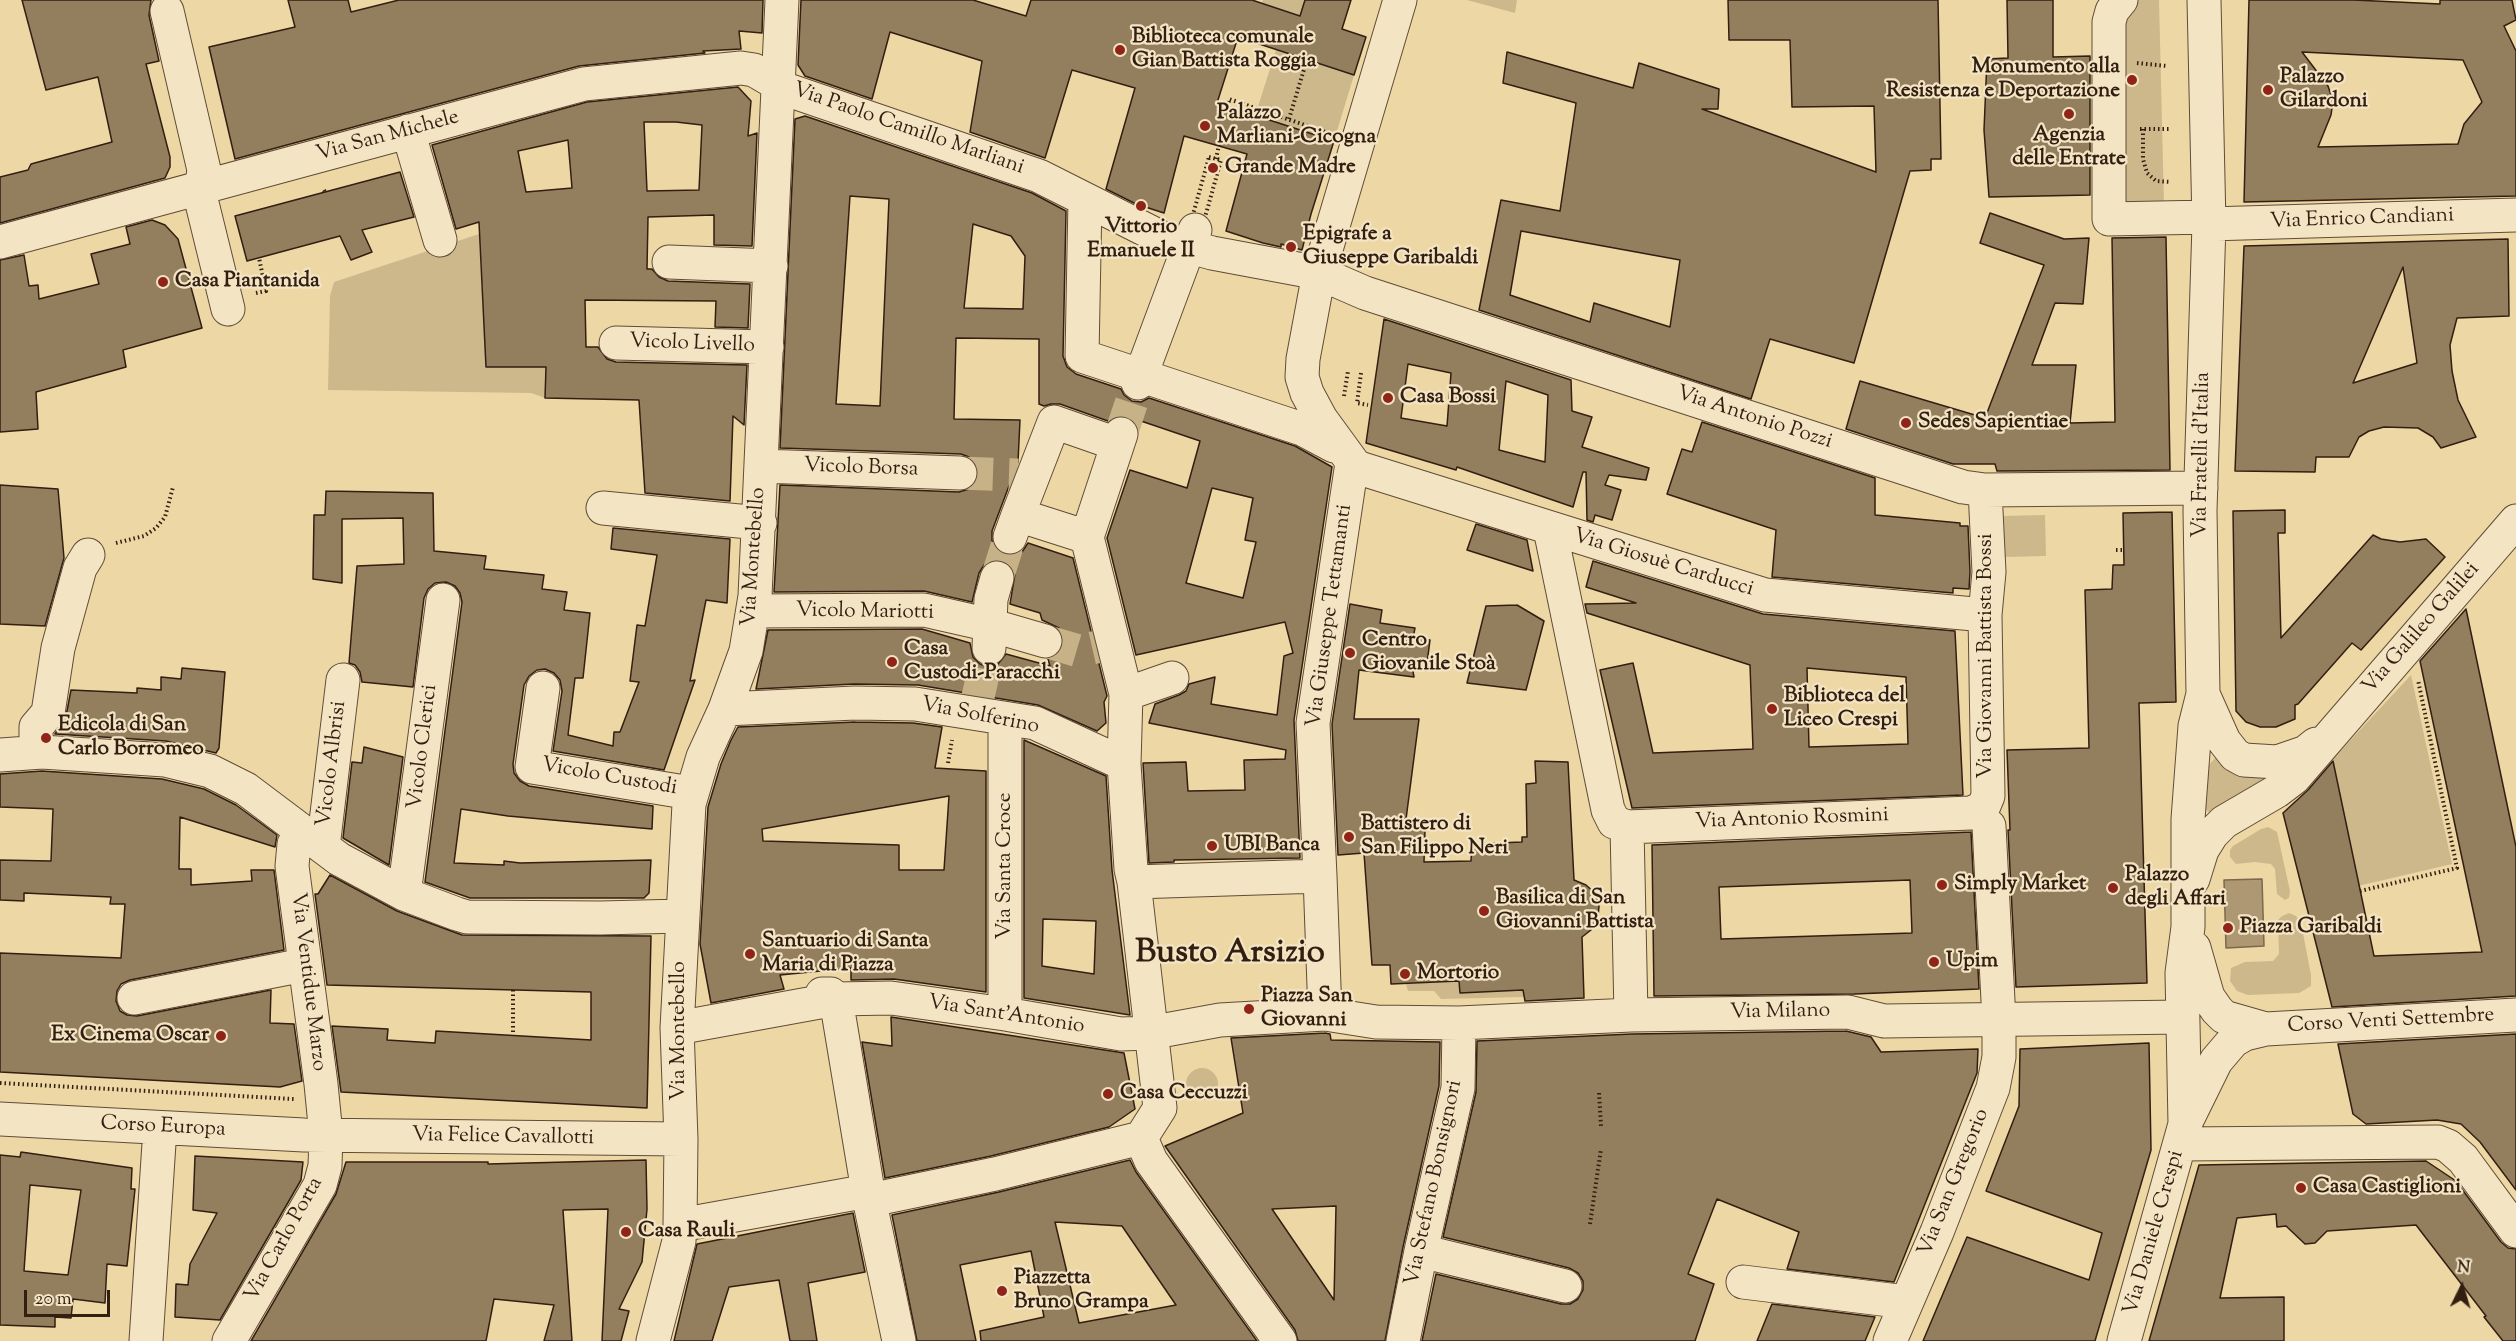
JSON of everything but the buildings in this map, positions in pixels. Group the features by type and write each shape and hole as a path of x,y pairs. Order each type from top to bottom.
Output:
{"street":[{"name":"Via Montebello","path":"653,1341 679,1241 681,1139 677,1028 687,815 691,793 705,752 746,651 757,611 761,466 782,0"},
{"path":"1281,422 1311,272 1400,0"},
{"path":"2121,0 2112,11 2109,22 2109,219 2208,221"},
{"name":"Via Fratelli d'Italia","path":"2203,694 2201,488 2208,221 2204,0"},
{"path":"167,11 204,170 201,195 237,302"},
{"name":"Via San Michele","path":"0,242 584,84 741,68 753,70 778,83"},
{"name":"Via Paolo Camillo Marliani","path":"778,83 788,90 1039,176 1166,240 1192,238"},
{"path":"408,131 440,240"},
{"name":"Via Giosuè Carducci","path":"1085,199 1082,356 1139,379 1302,429 1343,454 1365,471 1765,595 1985,615"},
{"name":"Via Enrico Candiani","path":"2208,221 2516,215"},
{"path":"1139,379 1192,238"},
{"name":"Via Antonio Pozzi","path":"1192,238 1311,272 1387,300 1971,489 2201,488"},
{"path":"669,262 771,266"},
{"path":"1311,272 1302,376 1307,393 1343,454"},
{"name":"Vicolo Livello","path":"616,343 767,347"},
{"path":"680,1225 869,1197 880,1198 995,1174 1141,1138 1160,1108 1135,1034 1132,875 1124,764 1125,694 1107,644 1087,537 1119,439 1054,422 1025,475 1014,526 1087,537"},
{"name":"Via Giuseppe Tettamanti","path":"1319,866 1313,723 1343,454"},
{"name":"Vicolo Borsa","path":"761,466 960,473"},
{"name":"Via Giovanni Battista Bossi","path":"1980,820 1988,795 1985,615 1989,572 1985,490"},
{"path":"603,508 760,523"},
{"name":"Via Galileo Galilei","path":"2328,736 2516,521"},
{"path":"1550,529 1606,800 1610,816 1621,824 1631,1015"},
{"path":"36,752 36,727 48,713 58,648 80,568 88,555"},
{"path":"989,637 991,599 997,578"},
{"name":"Vicolo Clerici","path":"404,894 443,600"},
{"name":"Vicolo Mariotti","path":"757,611 924,610 989,637 1045,641"},
{"path":"1125,694 1172,678"},
{"name":"Vicolo Albrisi","path":"312,839 343,680"},
{"name":"Vicolo Custodi","path":"543,688 532,767 691,793"},
{"path":"2203,694 2224,741 2235,755 2244,760 2265,763 2288,759 2306,752 2328,736"},
{"path":"2183,1134 2182,973 2188,913 2187,819 2195,726 2203,694"},
{"name":"Via Solferino","path":"724,709 915,704 986,711 1035,723 1124,764"},
{"name":"Via Santa Croce","path":"986,711 1005,1014"},
{"path":"2266,1029 2224,1017 2212,1004 2204,986 2188,913 2202,850 2212,834 2224,822 2285,785 2328,736"},
{"path":"0,755 36,752 165,760 189,764 210,771 246,789 339,859 404,894 467,917 683,916"},
{"path":"1980,820 1999,1020"},
{"name":"Via Antonio Rosmini","path":"1621,824 1980,820"},
{"name":"Via Ventidue Marzo","path":"312,839 294,844 292,866 326,1135"},
{"path":"1132,875 1319,866 1325,1014 1220,1020 1135,1034"},
{"path":"134,998 304,965"},
{"path":"829,996 899,1341"},
{"name":"Via Sant'Antonio","path":"677,1028 829,996 891,998 1135,1034"},
{"name":"Via Milano","path":"1325,1014 1376,1022 1460,1023 1631,1015 1848,1012 1884,1021 2182,1017"},
{"name":"Corso Venti Settembre","path":"2266,1029 2516,1015"},
{"name":"Via San Gregorio","path":"1890,1341 1937,1232 1993,1088 1999,1057 1999,1020"},
{"name":"Via Stefano Bonsignori","path":"1403,1341 1420,1251 1458,1088 1460,1023"},
{"path":"2183,1134 2221,1052 2245,1034 2266,1029"},
{"name":"Corso Europa","path":"0,1119 326,1135"},
{"path":"146,1341 160,1128"},
{"path":"2183,1134 2353,1142 2429,1141 2446,1145 2463,1159 2516,1231"},
{"name":"Via Daniele Crespi","path":"2124,1341 2183,1134"},
{"name":"Via Felice Cavallotti","path":"326,1135 681,1139"},
{"name":"Via Carlo Porta","path":"229,1341 320,1185 326,1135"},
{"path":"1141,1138 1151,1161 1280,1341"},
{"path":"1420,1251 1565,1286"},
{"path":"1743,1282 1906,1302"}],"path":[{"path":"1289,119 1308,56"},
{"path":"1228,107 1229,99 1336,135"},
{"path":"2143,129 2143,159 2147,173 2157,181 2171,182"},
{"path":"1216,159 1219,146"},
{"path":"1209,158 1216,159 1221,160 1203,221 1192,218 1209,158"},
{"path":"237,302 266,291 259,258"},
{"path":"1361,373 1357,403 1368,405"},
{"path":"88,555 104,546 144,536 156,528 165,516 173,487"},
{"path":"2116,550 2124,550"},
{"path":"2360,891 2457,868 2415,670"},
{"path":"513,990 513,1035"},
{"path":"0,1083 304,1100 326,1135"},
{"path":"1599,1093 1601,1126"},
{"path":"1590,1224 1601,1149"}],"shaded area":[{"path":"1263,0 1305,0 1300,16 1274,7 1262,45 1250,42"},
{"path":"1467,0 1517,0 1515,13"},
{"path":"2136,0 2159,0 2164,205 2123,207 2124,8"},
{"path":"1276,50 1293,56 1295,51 1322,65 1354,75 1334,141 1255,116"},
{"path":"479,234 486,366 546,367 545,398 531,393 328,390 330,296 334,282"},
{"path":"2045,515 2046,556 2004,557 2003,516"},
{"path":"2411,675 2452,864 2358,886 2333,759"},
{"path":"2216,757 2262,777 2263,783 2210,813 2204,808 2206,777 2209,765"},
{"path":"2268,827 2277,832 2290,891 2289,898 2285,900 2277,894 2275,869 2271,864 2255,862 2236,864 2230,857 2230,850 2233,846"},
{"path":"2262,879 2264,946 2226,948 2224,880"},
{"path":"2289,913 2296,916 2301,923 2311,986 2299,993 2248,995 2237,991 2230,981 2231,968 2245,962 2273,961 2279,954 2278,920"},
{"path":"1459,981 1460,992 1523,990 1524,997 1441,999 1434,991 1408,991 1406,984"},
{"path":"1202,1068 1213,1073 1218,1084 1213,1095 1202,1100 1191,1095 1186,1084 1191,1073"}],"tunnel":[{"path":"1121,434 1138,383"},
{"path":"960,473 1018,475"},
{"path":"997,578 1010,537"},
{"path":"1045,641 1079,651 1101,646"},
{"path":"977,701 989,649"}],"place":[{"name":"Biblioteca comunale Gian Battista Roggia","path":"1120,50"},
{"name":"Monumento alla Resistenza e Deportazione","path":"2132,80"},
{"name":"Palazzo Gilardoni","path":"2268,90"},
{"name":"Agenzia delle Entrate","path":"2069,114"},
{"name":"Palazzo Marliani-Cicogna","path":"1205,126"},
{"name":"Grande Madre","path":"1213,168"},
{"name":"Vittorio Emanuele II","path":"1141,206"},
{"name":"Epigrafe a Giuseppe Garibaldi","path":"1291,247"},
{"name":"Casa Piantanida","path":"163,282"},
{"name":"Casa Bossi","path":"1388,398"},
{"name":"Sedes Sapientiae","path":"1906,423"},
{"name":"Centro Giovanile Stoà","path":"1350,653"},
{"name":"Casa Custodi-Paracchi","path":"892,662"},
{"name":"Biblioteca del Liceo Crespi","path":"1772,709"},
{"name":"Edicola di San Carlo Borromeo","path":"46,738"},
{"name":"Battistero di San Filippo Neri","path":"1349,837"},
{"name":"UBI Banca","path":"1212,846"},
{"name":"Simply Market","path":"1942,885"},
{"name":"Palazzo degli Affari","path":"2113,888"},
{"name":"Basilica di San Giovanni Battista","path":"1484,911"},
{"name":"Piazza Garibaldi","path":"2228,928"},
{"name":"Santuario di Santa Maria di Piazza","path":"750,954"},
{"name":"Upim","path":"1934,962"},
{"name":"Mortorio","path":"1405,974"},
{"name":"Piazza San Giovanni","path":"1249,1009"},
{"name":"Ex Cinema Oscar","path":"221,1036"},
{"name":"Casa Ceccuzzi","path":"1108,1094"},
{"name":"Casa Castiglioni","path":"2301,1188"},
{"name":"Casa Rauli","path":"626,1232"},
{"name":"Piazzetta Bruno Grampa","path":"1002,1291"}],"district":[{"name":"Busto Arsizio","path":"1230,955"}]}
